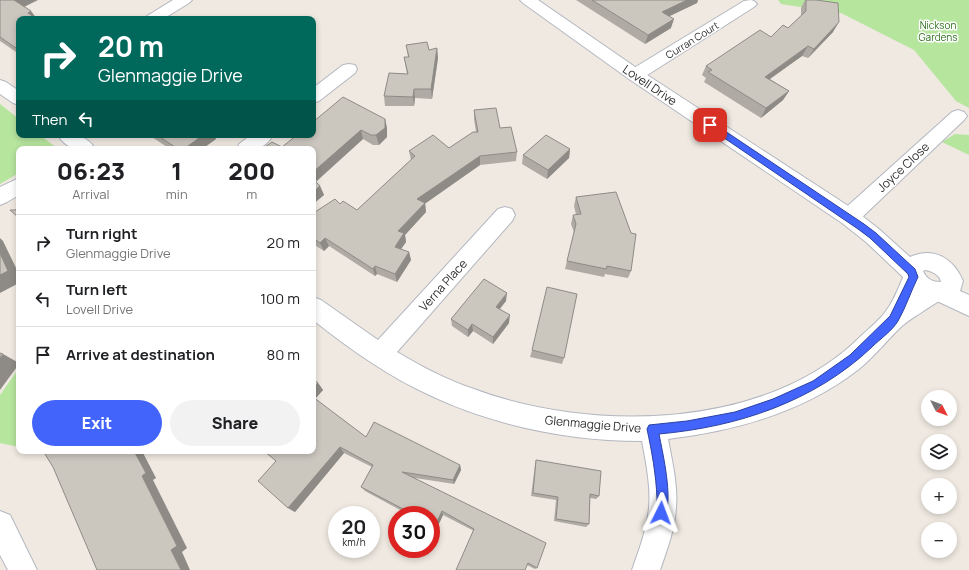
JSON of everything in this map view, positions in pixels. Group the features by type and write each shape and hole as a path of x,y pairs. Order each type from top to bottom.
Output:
{"street":[{"path":"157,16 184,0"},
{"name":"Lovell Drive","path":"528,0 635,75 849,217 916,270 922,286 943,289"},
{"name":"Curran Court","path":"635,75 749,4"},
{"path":"316,95 349,69"},
{"path":"0,86 16,96"},
{"name":"Joyce Close","path":"849,217 958,116"},
{"path":"250,146 260,138"},
{"path":"0,197 16,187"},
{"name":"Verna Place","path":"380,354 505,214"},
{"name":"Glenmaggie Drive","path":"894,319 916,270"},
{"path":"943,289 969,295"},
{"path":"943,289 969,306"},
{"name":"Glenmaggie Drive","path":"316,309 380,354 432,384 485,406 541,421 653,429 687,426 735,417 775,404 816,384 853,358 894,319 943,289"},
{"path":"646,570 657,539 663,500 653,429"},
{"path":"0,525 23,570"}],"green space":[{"name":"Nickson Gardens","path":"778,0 969,0 969,108 956,101 914,50 841,13 781,4"},
{"path":"0,104 16,117 16,138 44,138 54,146 16,146 16,175 0,184"},
{"path":"955,134 969,135 969,155 942,142"},
{"path":"16,372 16,446 0,443 0,395"}],"building":[{"path":"0,0 14,0 31,11 28,13 32,16 16,16 16,48 0,37"},
{"path":"592,0 687,0 662,12 674,19 648,35"},
{"path":"806,0 838,3 839,22 814,49 808,46 765,77 789,91 766,108 708,72 712,70 706,66 760,30 771,37 783,25 788,28 806,11"},
{"path":"427,42 429,50 437,48 431,89 414,89 413,97 384,96 389,73 408,74 404,57 409,57 406,45"},
{"path":"343,97 385,119 385,128 376,135 371,135 361,130 316,169 316,146 283,146 293,138 316,138 316,120"},
{"path":"496,108 500,128 511,127 517,152 480,156 417,199 425,203 398,231 404,233 395,247 409,252 395,274 375,266 373,269 325,238 320,243 316,240 316,211 335,199 340,204 343,201 357,210 415,156 409,151 433,135 449,148 473,132 478,132 474,110"},
{"path":"546,135 570,149 548,170 523,155"},
{"path":"162,138 199,138 188,146 174,146"},
{"path":"272,142 280,146 266,146"},
{"path":"316,182 320,186 316,189"},
{"path":"616,192 631,233 636,234 631,271 607,266 606,269 567,261 576,224 573,215 581,214 576,197"},
{"path":"10,210 16,210 16,215"},
{"path":"0,253 8,271 0,275"},
{"path":"484,279 507,293 496,307 510,315 493,337 472,324 468,330 451,319"},
{"path":"547,287 577,294 564,358 532,350"},
{"path":"316,399 366,437 374,422 460,465 453,480 402,472 546,543 537,568 528,563 525,570 456,570 474,529 442,511 440,515 440,506 397,506 361,487 373,465 340,447 288,508 258,481 276,461 268,454 316,454"},
{"path":"45,454 136,454 146,473 142,476 177,546 171,550 181,570 97,570 53,467"},
{"path":"536,460 601,471 599,496 590,494 589,524 556,519 558,497 533,493"}],"route":[{"path":"661,513 663,500 653,429 687,426 735,417 775,404 816,384 853,358 894,319 914,277 912,272 873,236 849,217 710,125"}]}
